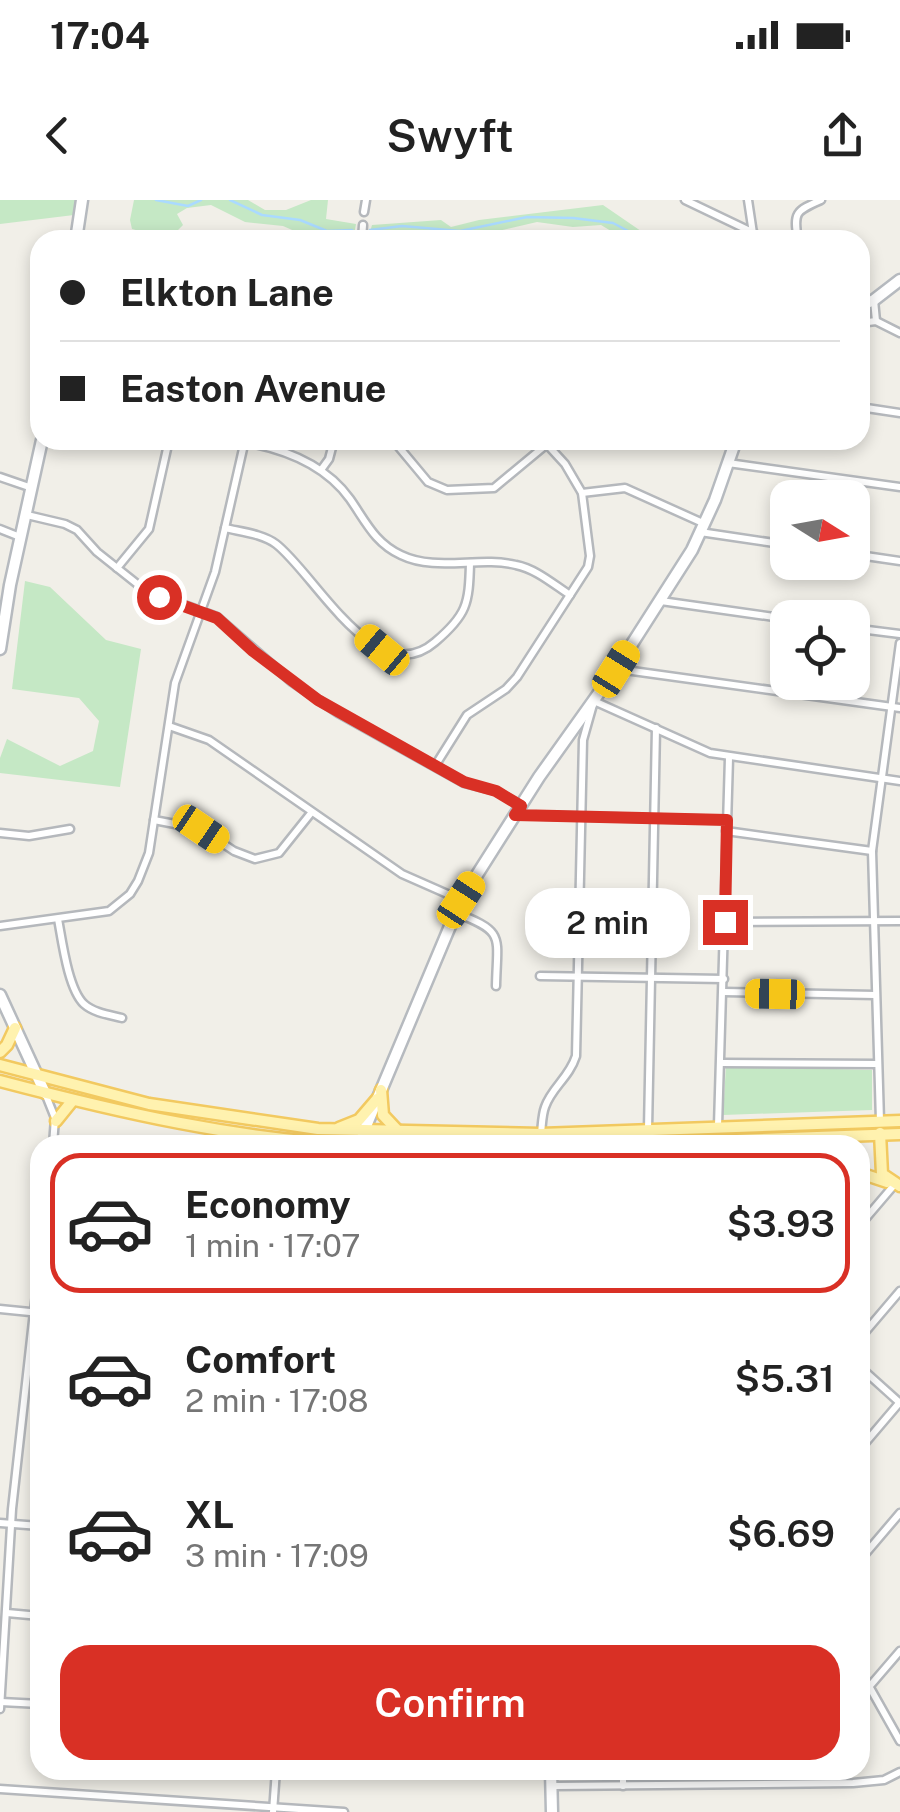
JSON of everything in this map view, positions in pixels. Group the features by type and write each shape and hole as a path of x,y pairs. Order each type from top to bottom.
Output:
{"main road":[{"path":"0,1052 7,1046 14,1028"},
{"path":"0,1066 176,1109 334,1130 452,1135"},
{"path":"0,1081 230,1135"},
{"path":"334,1130 358,1120 379,1095"},
{"path":"379,1095 382,1115 399,1132"},
{"path":"56,1121 72,1100"},
{"path":"590,1135 648,1129 900,1121"},
{"path":"880,1122 882,1174 897,1185"},
{"path":"870,1136 900,1134"},
{"path":"870,1176 897,1185"}],"street":[{"path":"78,230 82,200"},
{"path":"364,212 366,200"},
{"path":"684,200 742,230"},
{"path":"748,200 753,230"},
{"path":"797,230 800,209 821,200"},
{"path":"362,225 362,230"},
{"path":"870,302 900,280"},
{"path":"874,300 876,322"},
{"path":"870,322 900,333"},
{"path":"870,409 900,413"},
{"path":"0,649 2,622 40,450"},
{"path":"116,568 149,529 167,450"},
{"path":"0,926 110,911 130,894 146,865 175,683 203,611 242,450"},
{"path":"277,450 321,470 350,498 382,544 404,557 422,562 518,565 570,595"},
{"path":"321,470 331,450"},
{"path":"402,450 428,482 447,490 494,488 536,450"},
{"path":"435,766 467,716 518,677 588,567 582,493 552,450"},
{"path":"363,1135 461,900 660,601 703,528 733,450"},
{"path":"728,463 900,487"},
{"path":"0,477 33,488"},
{"path":"582,493 625,488 703,528 770,541"},
{"path":"27,514 77,530 146,591 226,623 253,651 318,700 464,782 496,791 518,811 727,820"},
{"path":"226,528 273,541 338,612 382,650 395,655 410,656 427,650 456,624 469,597 470,563"},
{"path":"0,530 21,538"},
{"path":"870,557 900,561"},
{"path":"660,601 770,616"},
{"path":"870,630 900,634"},
{"path":"880,1122 872,852 896,707 900,644"},
{"path":"616,669 896,707"},
{"path":"594,701 710,754 900,781"},
{"path":"541,1135 544,1108 555,1088 571,1072 576,1056 584,740 594,701"},
{"path":"169,726 209,740 402,874 461,900"},
{"path":"648,1129 656,728"},
{"path":"718,1126 728,758"},
{"path":"154,820 201,829 245,857 266,858 288,846 311,813"},
{"path":"0,834 29,836 70,829"},
{"path":"726,831 872,852"},
{"path":"456,913 489,926 495,934 496,986"},
{"path":"58,919 76,992 83,1004 122,1018"},
{"path":"725,922 900,921"},
{"path":"540,976 724,980"},
{"path":"724,992 875,994"},
{"path":"0,995 56,1121 55,1135"},
{"path":"722,1062 877,1064"},
{"path":"870,1214 897,1185"},
{"path":"870,1326 900,1291"},
{"path":"0,1308 30,1311"},
{"path":"30,1371 12,1524 0,1705 30,1704"},
{"path":"870,1376 900,1402 870,1437"},
{"path":"870,1548 900,1513"},
{"path":"0,1523 30,1525"},
{"path":"6,1613 30,1615"},
{"path":"900,1652 870,1686 900,1740"},
{"path":"551,1786 853,1784 884,1780 900,1772"},
{"path":"274,1810 276,1780"},
{"path":"551,1780 552,1812"},
{"path":"623,1780 623,1786"},
{"path":"0,1789 344,1812"}],"green space":[{"path":"0,200 76,200 74,215 0,224"},
{"path":"134,200 248,200 265,210 286,210 311,200 328,200 326,219 356,224 355,230 292,230 245,222 211,205 187,208 177,214 183,225 178,230 136,230 130,220"},
{"path":"603,205 639,230 537,222 503,230 371,230 372,225 441,220 451,227"},
{"path":"25,581 50,587 106,640 141,649 120,787 0,773 0,758 7,739 60,766 93,751 99,721 79,698 12,689"},
{"path":"726,1066 872,1070 872,1110 723,1115"}],"waterway":[{"path":"156,200 188,206 201,200"},
{"path":"230,200 262,215 300,220 325,230"},
{"path":"465,230 527,217 613,223 626,230"},
{"path":"370,230 402,226 448,230"}],"route":[{"path":"159,597 226,623 253,651 318,700 464,782 496,791 521,806 515,815 727,820 725,922"}]}
